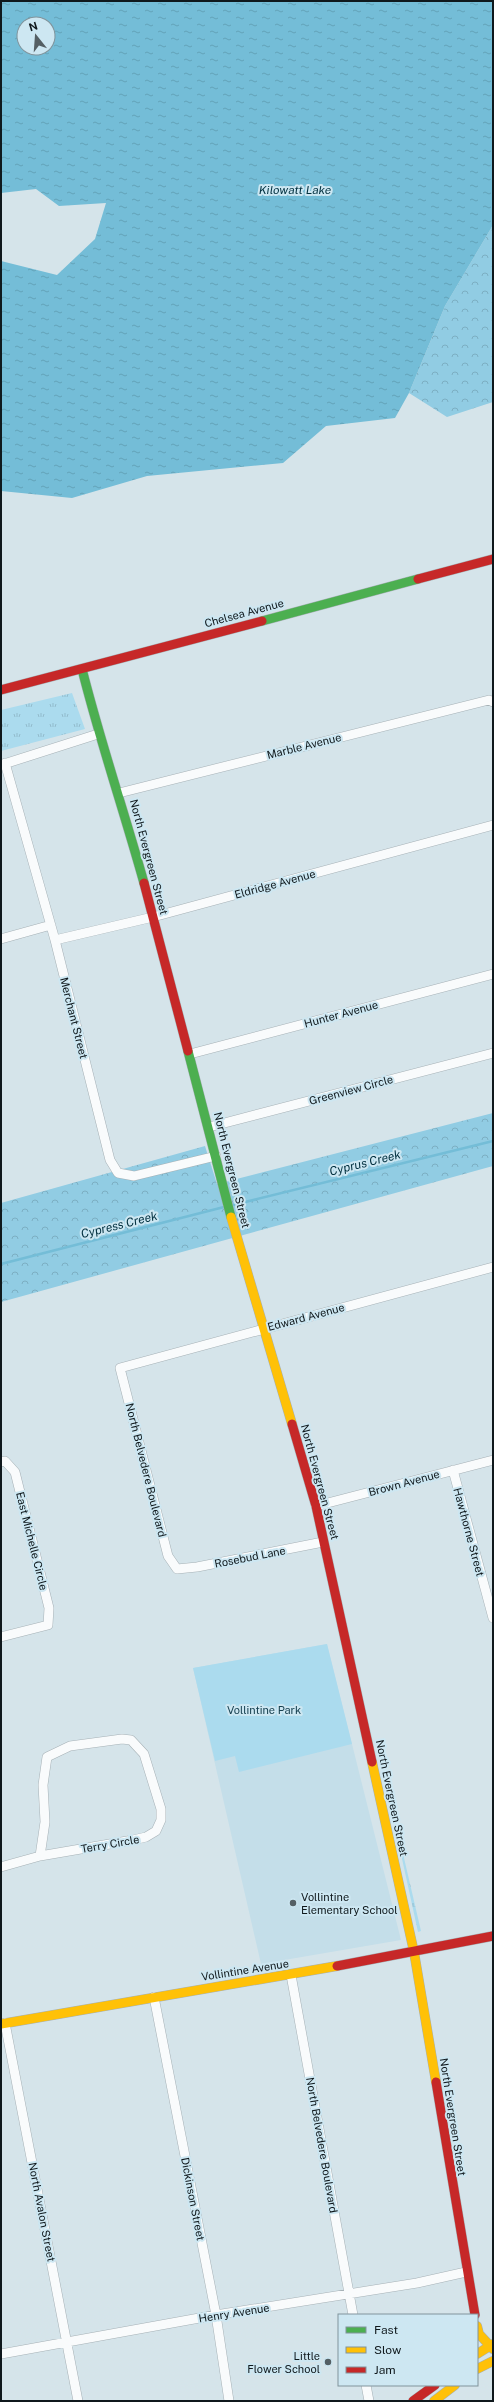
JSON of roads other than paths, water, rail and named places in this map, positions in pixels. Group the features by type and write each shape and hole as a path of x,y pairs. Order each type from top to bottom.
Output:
{"street":[{"name":"Chelsea Avenue","path":"1,690 493,559"},
{"name":"North Evergreen Street","path":"82,669 98,734 119,792 236,1231 316,1506 414,1952 466,2272 475,2314"},
{"name":"Marble Avenue","path":"119,792 491,701"},
{"path":"3,764 98,734"},
{"name":"Merchant Street","path":"3,764 51,925 110,1160 118,1173 134,1176 216,1156"},
{"name":"Eldridge Avenue","path":"55,940 153,917 493,825"},
{"path":"1,939 51,925"},
{"name":"Hunter Avenue","path":"190,1054 493,974"},
{"name":"Greenview Circle","path":"209,1127 493,1053"},
{"name":"Edward Avenue","path":"120,1368 493,1267"},
{"name":"North Belvedere Boulevard","path":"120,1368 168,1556 177,1569"},
{"name":"Brown Avenue","path":"316,1506 493,1460"},
{"name":"East Michelle Circle","path":"1,1637 48,1625 49,1608 15,1472 3,1462"},
{"name":"Hawthorne Street","path":"453,1470 493,1618"},
{"name":"Rosebud Lane","path":"177,1569 197,1567 323,1542"},
{"name":"Terry Circle","path":"1,1867 40,1856 146,1837 156,1831 161,1820 161,1809 144,1754 138,1745 131,1740 108,1740 70,1746 47,1758 43,1785 45,1822 40,1856"},
{"name":"Vollintine Avenue","path":"3,2024 154,1996 290,1975 493,1936"},
{"name":"North Belvedere Boulevard","path":"290,1975 353,2314"},
{"name":"Dickinson Street","path":"154,1996 216,2315 230,2401"},
{"name":"North Avalon Street","path":"3,2024 78,2401"},
{"name":"Henry Avenue","path":"1,2354 216,2315 417,2283 466,2272"},
{"path":"478,2330 479,2334 492,2346 478,2353"},
{"path":"478,2368 493,2361"},
{"path":"366,2386 369,2401"},
{"path":"413,2401 433,2386"},
{"path":"434,2401 455,2386"}],"water":[{"name":"Kilowatt Lake","path":"1,1 493,1 493,225 445,306 409,393 395,418 326,426 283,463 147,476 72,498 1,491 1,261 57,275 95,239 106,203 59,206 36,189 1,193"}],"waterway":[{"name":"Cyprus Creek","path":"233,1205 493,1141"},
{"name":"Cypress Creek","path":"1,1264 224,1207"}],"place":[{"name":"Vollintine Elementary School","path":"293,1903"},
{"name":"Little Flower School","path":"328,2362"}],"park label":[{"name":"Vollintine Park","path":"264,1710"}]}
